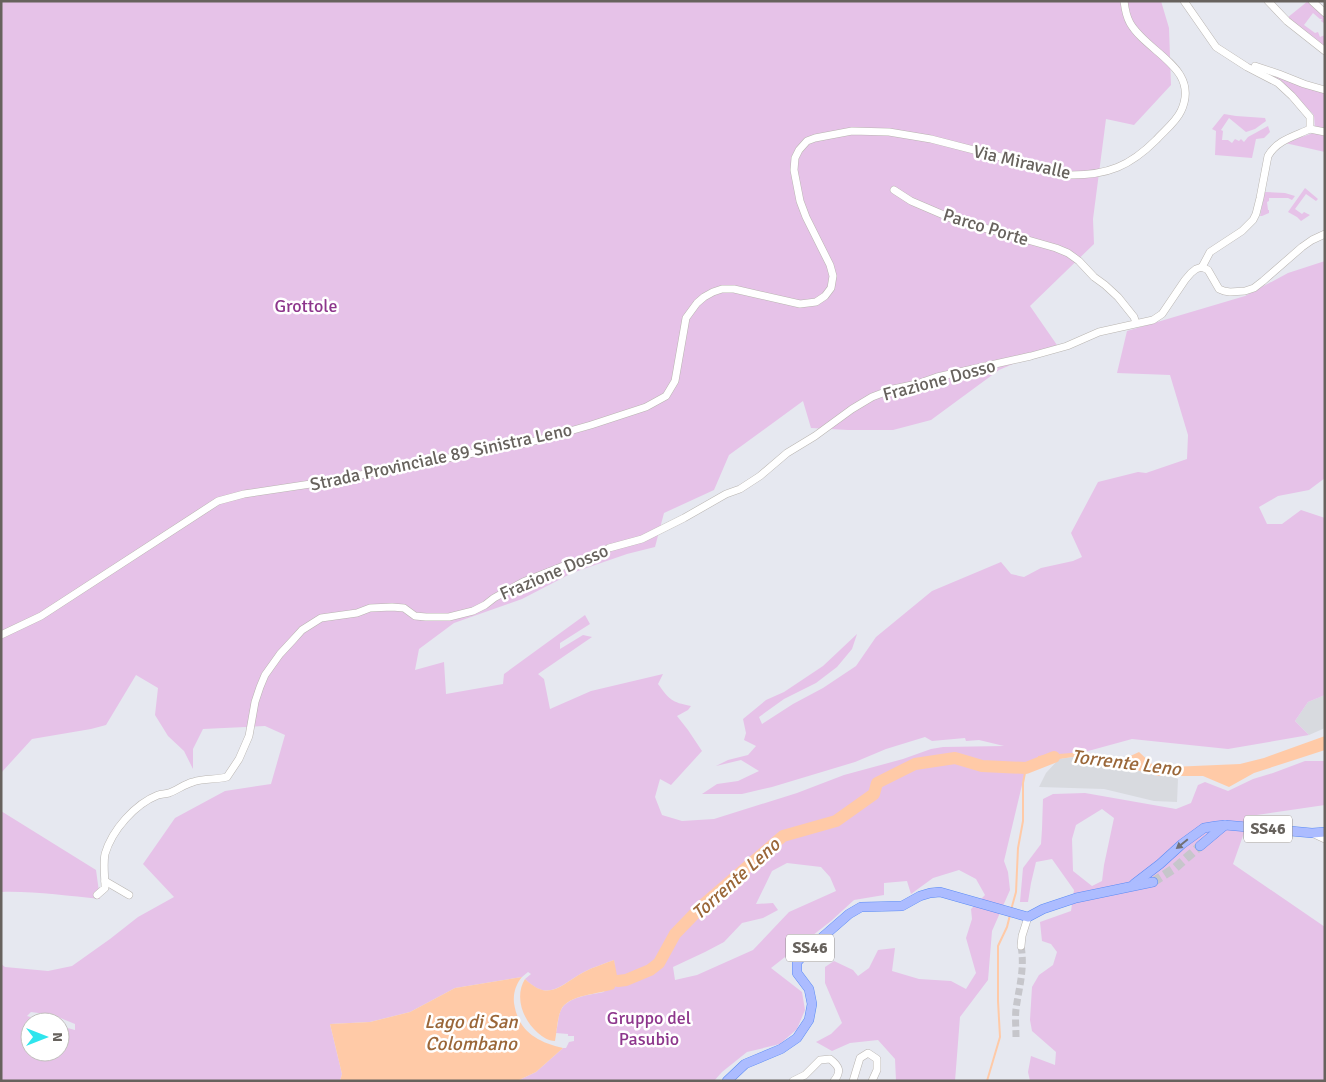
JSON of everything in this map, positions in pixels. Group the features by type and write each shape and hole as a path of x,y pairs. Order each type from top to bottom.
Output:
{"main road":[{"name":"SS46","path":"1200,846 1225,825"},
{"name":"SS46","path":"727,1081 745,1064 781,1049 797,1038 810,1020 812,1004 810,989 797,973 797,962 849,914 861,907 902,906 920,896 940,892 1025,916 1043,908 1076,898 1132,886 1204,828 1225,825 1312,833 1325,832"},
{"path":"1132,886 1153,882"}],"street":[{"name":"Via Miravalle","path":"889,132 931,139 1071,175 1095,174 1131,162 1142,154 1174,121 1181,112 1185,93 1181,76 1173,65 1137,33 1130,23 1124,1"},
{"path":"1184,1 1216,47 1247,67 1278,83 1292,96 1310,117 1310,129"},
{"path":"1268,1 1287,21 1325,51"},
{"path":"1312,1 1325,13"},
{"path":"1247,67 1255,66 1325,90"},
{"path":"1135,324 1157,318 1168,306 1190,273 1202,267 1210,252 1242,231 1254,218 1258,210 1268,156 1271,151 1283,141 1310,129 1325,132"},
{"name":"Strada Provinciale 89 Sinistra Leno","path":"1,634 41,616 218,501 244,494 324,482 531,442 646,407 666,396 675,381 686,318 696,302 713,292 722,289 734,289 800,304 816,302 825,296 831,288 833,276 830,265 800,201 794,170 795,158 803,144 815,138 852,131 889,132"},
{"name":"Parco Porte","path":"894,190 911,201 960,222 1068,253 1118,297 1134,317 1135,324"},
{"path":"1202,267 1208,270 1219,289 1230,292 1245,291 1254,288 1302,247 1325,234"},
{"name":"Frazione Dosso","path":"105,881 105,854 114,834 128,815 136,808 157,796 169,793 193,782 219,780 228,777 239,758 248,736 255,702 265,675 280,654 302,630 321,618 357,613 370,608 392,607 404,608 415,616 426,618 449,618 473,612 523,582 566,565 600,555 610,548 642,538 684,518 726,494 740,489 760,476 787,453 872,397 943,375 1007,362 1054,349 1099,332 1135,324"},
{"path":"1312,833 1325,839"},
{"path":"97,895 105,888 105,881 129,894"},
{"path":"1021,946 1025,916"},
{"path":"853,1081 860,1058 868,1053 877,1059 877,1070 872,1081"},
{"path":"794,1081 805,1075 820,1060 830,1058 836,1064 838,1070 838,1076 834,1081"}],"shaded area":[{"path":"1325,695 1325,728 1309,735 1295,721 1308,702"},
{"path":"1073,757 1115,764 1120,767 1158,776 1171,776 1178,779 1177,802 1154,801 1104,789 1039,787 1046,773 1059,759"}],"green space":[{"path":"1,1 1161,1 1169,28 1171,85 1134,125 1106,119 1093,219 1094,244 1030,306 1057,345 999,370 931,420 893,430 811,428 803,401 729,455 714,490 664,513 655,547 627,554 572,573 522,599 454,623 419,649 415,670 444,662 446,694 503,684 504,674 585,615 590,624 560,643 560,649 583,635 592,637 538,674 544,679 550,709 591,691 663,674 658,684 665,694 675,702 691,706 688,710 677,716 702,751 671,785 660,779 655,797 662,815 682,821 714,819 797,793 844,775 903,759 931,749 943,747 1004,746 979,740 966,741 965,738 932,741 925,737 886,749 855,762 772,787 742,794 702,794 717,784 738,781 759,771 741,760 716,766 728,760 748,755 756,746 744,740 746,733 743,719 766,700 784,692 823,666 857,634 852,649 837,667 816,683 784,699 759,717 762,724 856,666 876,637 932,591 1001,562 1011,574 1024,577 1041,568 1073,561 1082,557 1071,533 1098,482 1138,472 1146,473 1187,459 1188,435 1170,375 1117,373 1127,331 1245,296 1288,273 1325,261 1325,478 1309,490 1278,496 1259,507 1267,524 1282,524 1301,510 1325,518 1325,695 1308,702 1295,721 1309,735 1228,749 1132,739 1026,768 1004,861 1008,872 1010,890 992,931 988,980 960,1017 955,1081 896,1081 895,1059 878,1040 850,1043 832,1051 816,1042 831,1034 842,1023 825,983 825,967 834,961 853,970 858,976 869,968 878,950 895,948 892,971 919,979 951,981 966,989 976,973 966,938 972,919 971,909 985,895 976,879 959,870 933,878 911,894 907,881 884,883 884,895 854,900 831,921 771,968 802,992 805,1010 797,1029 780,1044 747,1052 714,1081 517,1081 536,1072 563,1048 566,1048 569,1042 574,1041 574,1036 556,1033 561,1010 564,1005 574,999 604,992 615,971 614,960 587,970 555,989 541,990 533,986 525,979 531,974 528,972 522,977 455,988 410,1012 370,1022 330,1024 342,1074 340,1081 1,1081 1,964 5,967 48,971 72,966 138,917 174,897 143,864 175,818 225,791 271,784 285,735 265,726 203,729 193,749 193,769 184,751 168,736 155,715 158,688 136,675 106,725 32,739 1,773","holes":["787,863 821,867 830,877 836,891 789,912 753,950 697,975 675,980 673,967 724,942 742,923 763,918 778,910 773,903 756,904 772,871"]},
{"path":"1308,1 1325,15 1325,24 1321,21 1322,19 1313,13 1304,25 1315,33 1318,32 1320,37 1325,35 1325,48 1287,18"},
{"path":"1256,69 1325,92 1325,130 1315,127 1313,114 1285,85 1276,78"},
{"path":"1224,114 1265,118 1266,121 1255,129 1246,132 1229,118 1221,130 1223,131 1222,140 1228,140 1232,143 1235,139 1239,141 1241,139 1244,142 1248,137 1268,126 1270,132 1264,138 1256,139 1252,158 1215,155 1216,131 1212,129"},
{"path":"1313,133 1325,134 1325,152 1285,143"},
{"path":"1305,188 1318,199 1316,201 1306,194 1295,209 1302,214 1304,212 1310,215 1301,221 1288,212"},
{"path":"1265,192 1285,193 1295,196 1292,200 1288,198 1269,198 1267,202 1269,213 1260,216"},
{"path":"1305,761 1325,761 1325,805 1250,816 1233,864 1325,927 1325,1081 1030,1081 1028,1072 1031,1056 1055,1065 1056,1052 1032,1031 1030,1020 1032,987 1039,975 1053,965 1057,952 1051,944 1042,941 1040,922 1071,911 1074,890 1052,859 1036,862 1028,902 1020,902 1023,868 1041,844 1043,799 1053,794 1085,793 1176,809 1191,803 1198,785 1205,782 1228,791 1253,779","holes":["1102,809 1114,818 1102,881 1092,886 1073,871 1072,839 1076,825"]},
{"path":"1,811 96,870 100,899 38,893 1,892"}],"water":[{"path":"1325,736 1325,750 1254,773 1229,787 1203,776 1158,776 1120,767 1115,764 1073,757 1059,759 1040,767 1038,756 1083,752 1109,758 1124,759 1139,752 1152,764 1171,767 1240,764 1264,758"},
{"path":"614,960 618,981 614,989 576,998 564,1005 559,1017 555,1041 538,1033 528,1022 520,1001 520,993 525,979 542,990 555,989 587,970"},
{"name":"Lago di San Colombano","path":"522,977 517,986 514,1003 516,1013 524,1028 537,1039 563,1048 536,1072 517,1081 340,1081 342,1074 330,1024 370,1022 410,1012 455,988"}],"waterway":[{"name":"Torrente Leno","path":"618,981 626,980 650,970 659,963 675,934 704,904 783,836 836,821 874,794 877,783 915,764 955,758 982,766 1026,768 1054,757"},
{"path":"1011,910 1016,892 1018,848 1023,821 1023,783 1026,768"},
{"path":"987,1081 1000,1037 998,946 1007,927 1010,915"}],"tunnel":[{"path":"1153,882 1175,868 1200,846"},
{"path":"1016,1037 1016,1009 1022,970 1021,946"}],"park label":[{"name":"Grottole","path":"306,306"},
{"name":"Gruppo del Pasubio","path":"649,1028"}]}
